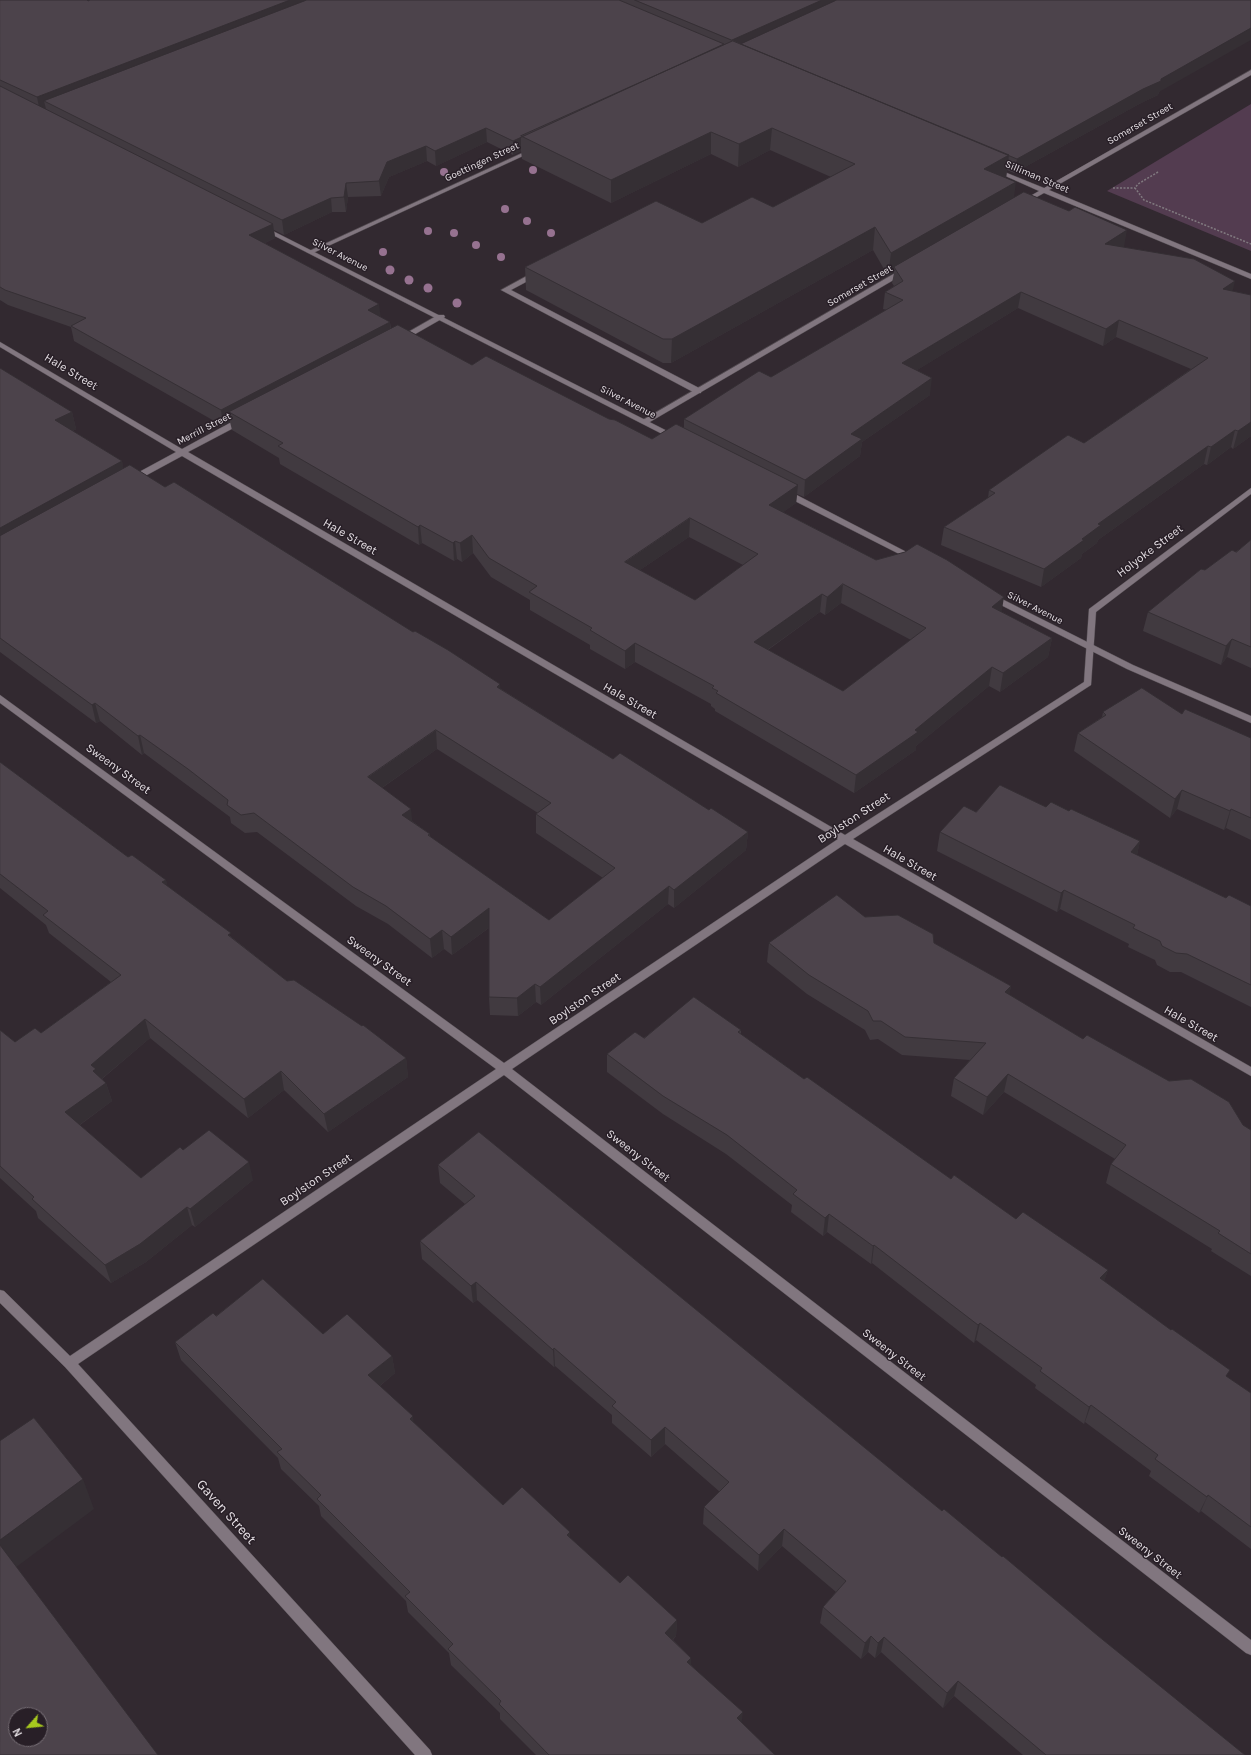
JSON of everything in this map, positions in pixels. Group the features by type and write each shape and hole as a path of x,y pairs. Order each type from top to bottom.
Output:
{"street":[{"name":"Somerset Street","path":"1017,206 1251,72"},
{"name":"Goettingen Street","path":"310,252 540,146"},
{"name":"Silliman Street","path":"992,168 1251,277"},
{"name":"Silver Avenue","path":"254,223 681,439"},
{"name":"Somerset Street","path":"645,421 915,265"},
{"path":"545,269 505,290 698,391"},
{"path":"392,343 441,318"},
{"name":"Hale Street","path":"0,344 181,452 844,840 1251,1072"},
{"name":"Merrill Street","path":"125,483 181,452 252,416"},
{"path":"780,490 923,562"},
{"name":"Holyoke Street","path":"1089,646 1092,611 1251,490"},
{"name":"Silver Avenue","path":"986,594 1130,667 1251,720"},
{"name":"Boylston Street","path":"69,1363 844,840 1088,684 1089,646"},
{"name":"Sweeny Street","path":"0,698 504,1069 1251,1648"},
{"name":"Gaven Street","path":"0,1295 69,1363 425,1755"}],"path":[{"path":"1108,188 1135,188 1138,184 1158,172"},
{"path":"1135,188 1144,200 1251,244"}],"shaded area":[{"path":"1251,104 1251,251 1107,191"}],"building":[{"path":"0,0 290,0 37,97 0,80"},
{"path":"307,0 619,0 724,44 513,141 486,128 435,151 426,146 387,162 379,181 346,183 344,197 331,198 282,220 44,101"},
{"path":"635,0 822,0 732,40"},
{"path":"837,0 1251,0 1251,28 1161,79 1161,81 1143,89 1017,159 741,44"},
{"path":"733,41 1009,155 984,169 1016,182 891,253 875,227 672,339 663,339 525,267 656,201 702,223 752,197 773,207 855,164 772,128 739,144 711,132 611,180 521,136"},
{"path":"0,86 273,224 249,235 379,304 368,310 390,322 221,410 71,326 86,318 0,287"},
{"path":"1024,192 1069,211 1075,207 1127,230 1105,244 1194,259 1235,281 1223,289 1251,295 1251,422 1238,431 1235,430 1211,447 1208,446 1098,524 1101,525 1082,539 1084,540 1044,569 944,527 995,493 989,490 1068,435 1084,443 1208,358 1119,320 1106,329 1021,292 902,363 932,378 851,434 862,439 805,480 684,419 759,371 771,377 903,300 885,292 903,281 894,267"},
{"path":"398,325 472,365 486,356 609,419 615,420 652,439 676,424 798,485 769,505 876,560 905,552 917,544 947,560 1004,597 992,607 1052,638 1003,673 992,667 915,730 918,732 856,775 716,693 718,691 712,688 714,686 635,643 625,651 590,630 592,628 529,592 537,586 489,558 472,535 460,543 455,541 453,543 420,525 418,527 278,446 283,443 229,412","holes":["690,518 758,554 695,600 625,562","843,584 926,628 843,691 754,642 822,594 827,597"]},
{"path":"0,368 72,412 55,420 122,461 0,528"},
{"path":"130,465 165,487 174,482 413,632 415,631 448,650 500,684 497,687 613,759 620,753 709,810 711,808 748,832 674,890 669,886 540,987 535,984 517,998 489,997 489,908 451,937 442,930 430,939 386,906 353,887 254,813 241,815 227,805 228,800 188,769 140,735 138,736 95,703 92,705 0,638 0,536","holes":["436,730 551,803 536,814 615,868 549,920 402,815 411,809 368,777"]},
{"path":"1251,540 1251,647 1232,639 1226,646 1148,612 1201,569 1205,570 1232,550 1236,552"},
{"path":"1142,688 1182,714 1185,709 1251,738 1251,818 1231,809 1230,811 1182,790 1175,799 1078,733 1106,715 1103,712"},
{"path":"0,762 128,857 132,855 166,880 162,882 231,933 228,935 287,981 294,980 362,1026 363,1025 406,1058 324,1114 281,1071 244,1099 145,1019 91,1065 96,1069 93,1071 106,1083 65,1112 141,1178 180,1147 183,1150 209,1130 249,1162 190,1209 187,1207 140,1244 105,1265 32,1199 34,1197 0,1166 0,1030 15,1042 35,1028 41,1033 121,975 43,915 48,911 0,874"},
{"path":"1000,785 1046,807 1051,802 1069,811 1071,809 1140,841 1131,852 1226,898 1229,895 1251,906 1251,985 1187,954 1176,953 1162,946 1160,941 1133,928 1135,925 1064,890 1061,893 940,832 964,806 976,812"},
{"path":"837,895 865,917 898,915 933,934 934,943 1011,986 1005,992 1083,1039 1087,1035 1169,1081 1191,1079 1229,1102 1243,1125 1251,1130 1251,1254 1218,1233 1220,1231 1111,1164 1126,1145 1008,1074 987,1097 954,1078 986,1043 905,1037 881,1021 873,1021 868,1011 809,975 769,943"},
{"path":"694,997 741,1030 738,1032 804,1079 807,1077 951,1179 954,1175 1016,1219 1023,1212 1108,1270 1100,1278 1171,1330 1172,1329 1230,1370 1226,1376 1251,1393 1251,1527 1208,1495 1207,1497 1155,1459 1158,1455 1091,1405 1089,1407 1040,1371 1042,1368 980,1323 978,1325 874,1245 873,1246 829,1214 825,1218 793,1194 797,1190 727,1135 663,1096 607,1054 635,1032 644,1038"},
{"path":"479,1132 942,1511 944,1509 1002,1557 1003,1556 1097,1635 1245,1755 1046,1755 958,1681 947,1693 884,1637 878,1643 871,1636 865,1643 823,1607 846,1581 784,1529 759,1555 704,1507 729,1482 665,1427 651,1440 612,1406 616,1402 554,1348 553,1350 476,1282 471,1286 420,1241 475,1196 438,1165"},
{"path":"263,1279 323,1334 347,1314 392,1356 368,1375 413,1416 410,1419 503,1505 522,1487 570,1532 567,1535 620,1583 628,1575 677,1620 665,1633 691,1658 687,1662 743,1712 737,1718 775,1755 549,1755 499,1704 501,1701 448,1649 453,1644 405,1596 410,1592 317,1499 321,1495 277,1452 282,1449 175,1342 213,1313 216,1316"},
{"path":"34,1418 83,1479 0,1540 0,1441"},
{"path":"0,1545 158,1755 0,1755"}]}
